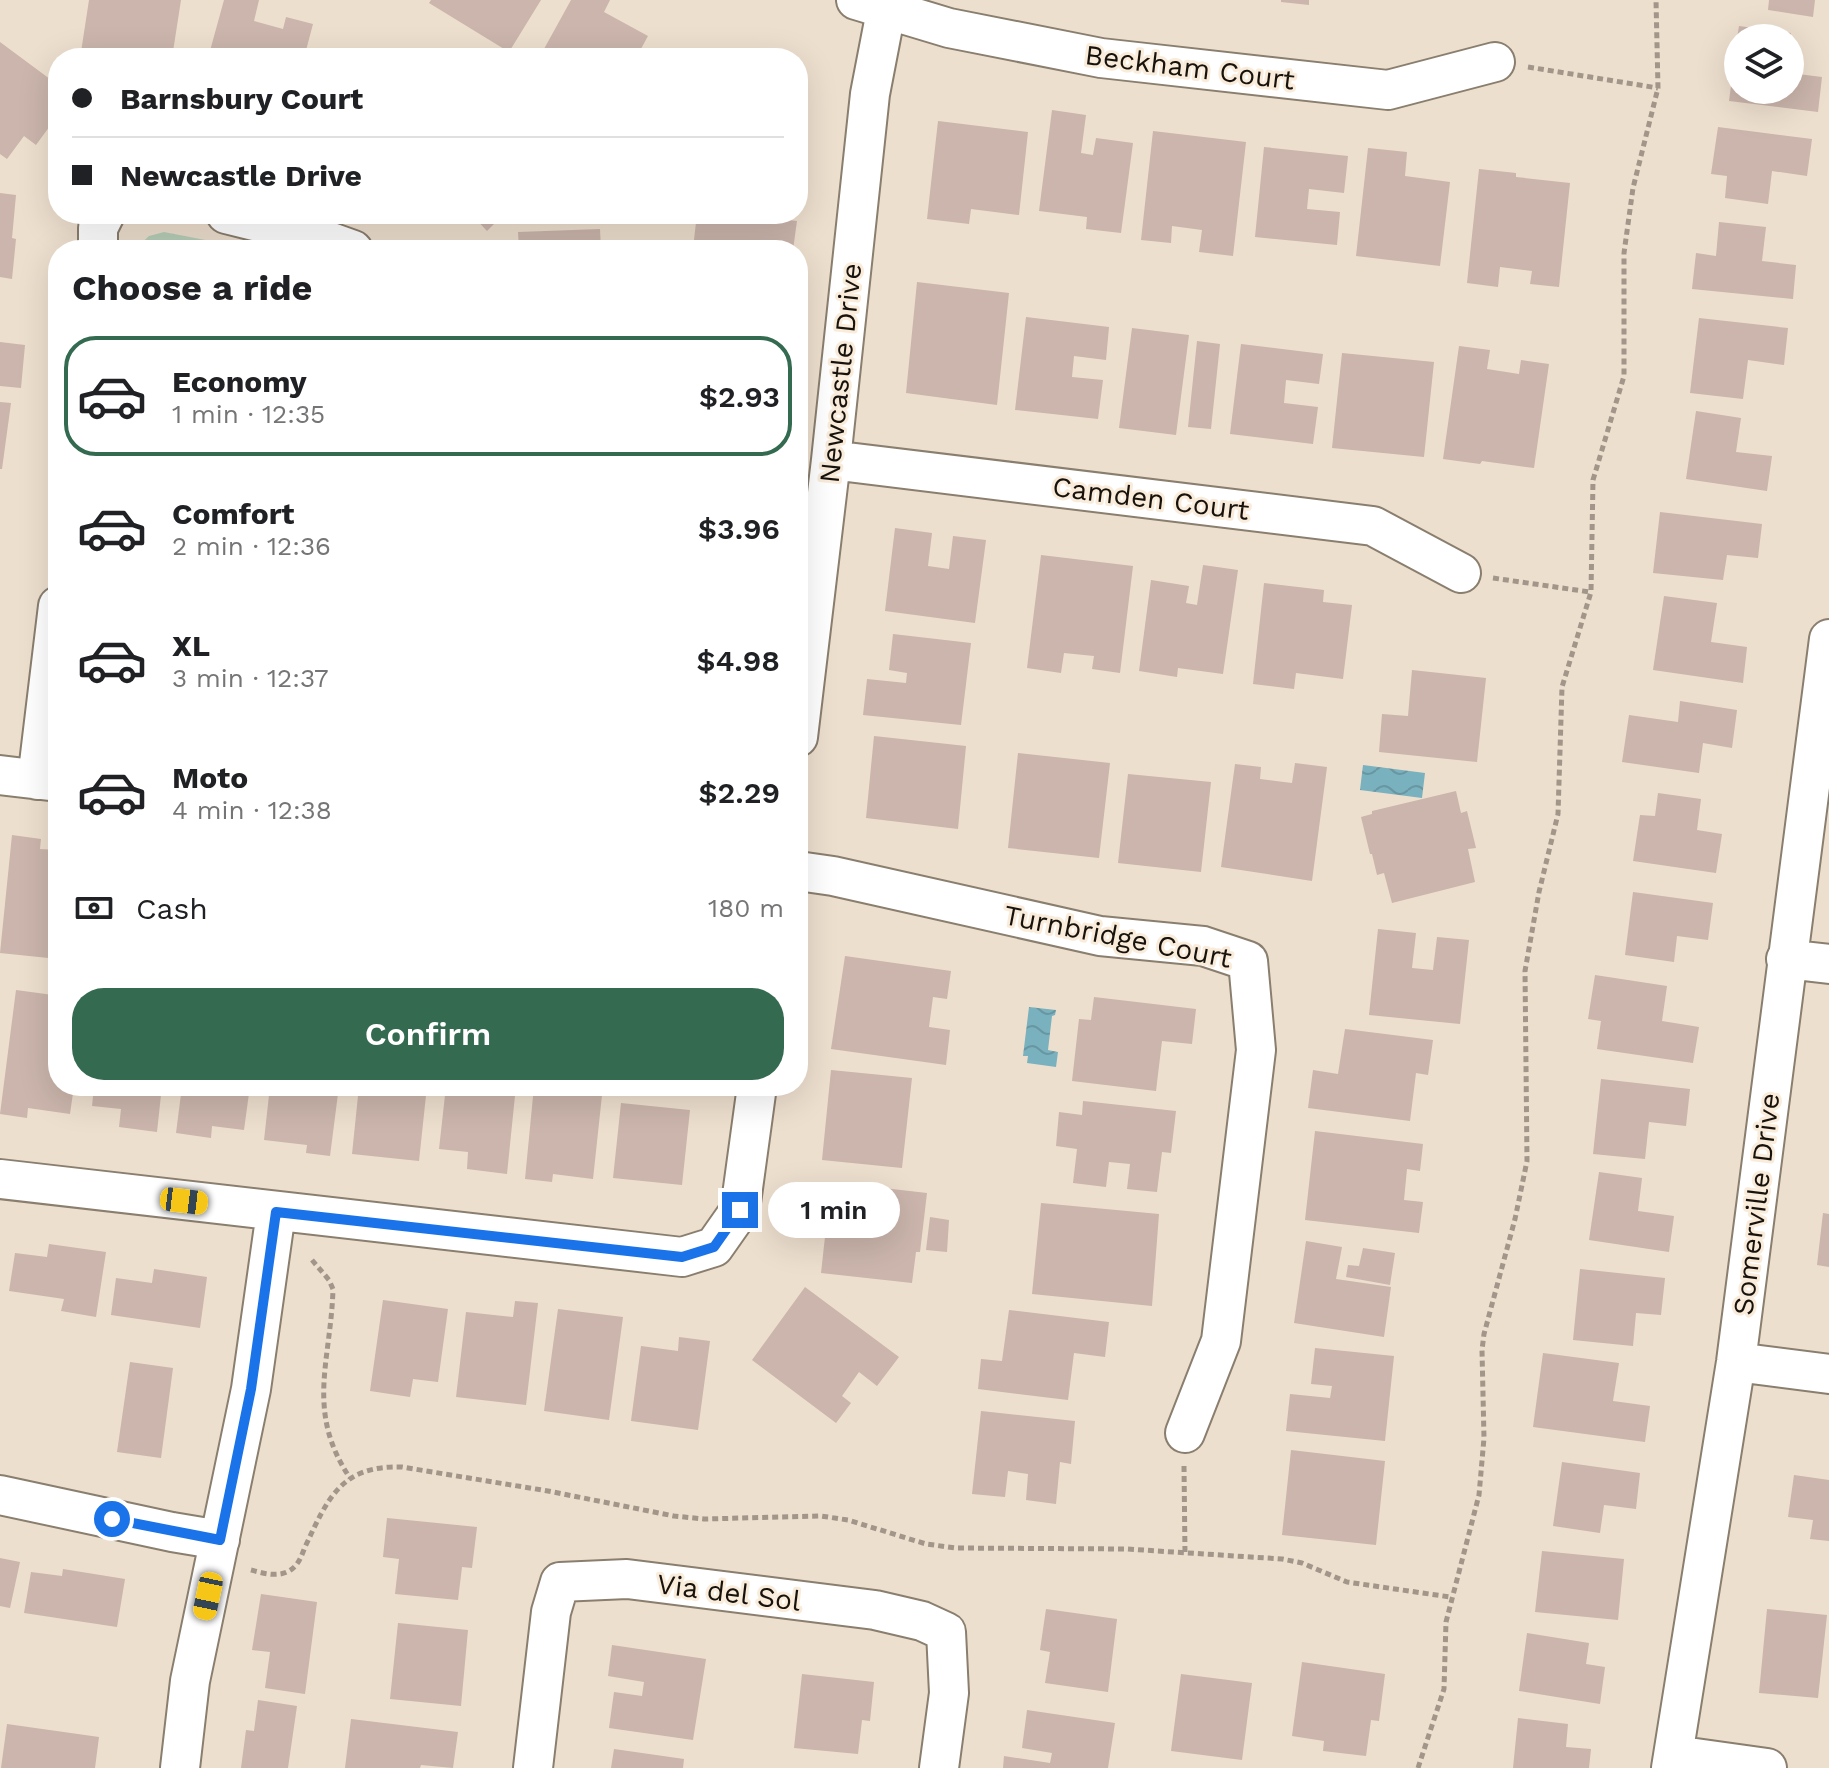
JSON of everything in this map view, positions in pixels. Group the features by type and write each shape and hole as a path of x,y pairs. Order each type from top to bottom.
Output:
{"street":[{"name":"Beckham Court","path":"880,3 949,28 1101,58 1388,90 1495,62"},
{"name":"Newcastle Drive","path":"808,653 880,3"},
{"path":"269,224 325,240"},
{"name":"Camden Court","path":"831,460 1373,526 1461,573"},
{"name":"Somerville Drive","path":"1673,1761 1736,1362 1829,639"},
{"path":"0,775 48,781"},
{"name":"Turnbridge Court","path":"808,872 1100,936 1203,946 1248,961 1256,1050 1221,1341 1185,1433"},
{"path":"1786,959 1829,964"},
{"path":"0,1179 682,1257 714,1247 740,1210 756,1096"},
{"path":"180,1768 190,1681 251,1389 276,1212"},
{"path":"1736,1362 1829,1374"},
{"path":"0,1495 220,1540"},
{"name":"Via del Sol","path":"533,1768 551,1612 560,1582 627,1579 875,1610 922,1621 946,1632 949,1693 939,1768"},
{"path":"1673,1761 1767,1768"}],"path":[{"path":"1418,1768 1444,1689 1450,1597 1479,1495 1483,1469 1484,1334 1527,1161 1525,971 1539,892 1558,814 1562,687 1591,592 1593,480 1624,376 1624,253 1627,219 1658,88 1656,0"},
{"path":"1495,62 1658,88"},
{"path":"1461,573 1591,592"},
{"path":"312,1260 333,1289 323,1387 324,1418 338,1460 350,1478"},
{"path":"1185,1433 1185,1554"},
{"path":"220,1540 243,1569 266,1574 289,1571 296,1566 318,1517 332,1496 350,1478 378,1466 402,1467 674,1516 704,1519 821,1516 848,1520 926,1544 947,1547 1127,1549 1292,1561 1347,1582 1450,1597"}],"green space":[{"path":"164,232 205,240 145,240"}],"water":[{"path":"1363,765 1425,773 1422,798 1360,790"},
{"path":"1029,1007 1056,1010 1052,1016 1048,1050 1058,1052 1056,1067 1027,1063 1028,1056 1023,1056"}],"building":[{"path":"89,0 181,0 174,48 82,48"},
{"path":"224,0 259,0 254,21 283,29 286,17 313,24 307,48 211,48"},
{"path":"431,0 541,0 511,48 502,48 429,3"},
{"path":"571,0 610,0 604,12 648,36 641,48 545,48"},
{"path":"1309,0 1309,5 1281,2"},
{"path":"1769,0 1815,0 1813,17 1768,10"},
{"path":"0,42 48,78 48,129 36,145 24,136 7,159 0,154"},
{"path":"1804,75 1822,77 1818,112 1753,104 1804,104"},
{"path":"1052,110 1086,115 1081,153 1093,155 1096,138 1133,143 1121,233 1086,229 1087,217 1039,211"},
{"path":"938,121 1028,132 1019,215 971,209 969,224 927,219"},
{"path":"1718,127 1812,139 1807,176 1772,171 1768,204 1725,198 1727,176 1711,174"},
{"path":"1153,131 1246,142 1233,256 1199,252 1202,230 1172,226 1171,243 1141,240"},
{"path":"1264,147 1348,156 1344,193 1309,189 1307,209 1340,212 1337,245 1255,237"},
{"path":"1368,148 1407,152 1405,176 1450,182 1440,266 1356,256"},
{"path":"1479,169 1570,183 1559,287 1530,284 1532,271 1500,267 1498,287 1467,283"},
{"path":"0,193 16,195 12,279 0,277"},
{"path":"1719,222 1766,227 1762,261 1796,265 1793,299 1692,289 1696,253 1716,256"},
{"path":"480,224 494,224 487,231"},
{"path":"696,224 797,224 794,240 694,240"},
{"path":"600,229 601,240 518,240 518,232"},
{"path":"917,282 1009,293 997,405 906,393"},
{"path":"1026,317 1109,327 1106,360 1074,356 1072,377 1103,380 1098,419 1015,410"},
{"path":"1699,318 1788,328 1784,365 1748,360 1743,399 1690,393"},
{"path":"1132,328 1189,335 1176,435 1119,428"},
{"path":"1197,341 1220,344 1211,429 1188,427"},
{"path":"0,342 25,345 21,388 0,386"},
{"path":"1241,344 1323,354 1319,384 1286,380 1284,403 1318,407 1313,444 1230,434"},
{"path":"1459,346 1490,350 1487,369 1519,374 1521,360 1549,364 1534,468 1443,459"},
{"path":"1342,353 1434,362 1424,457 1332,448"},
{"path":"0,402 11,403 2,469 0,469"},
{"path":"1696,411 1741,418 1736,452 1772,456 1767,491 1686,479"},
{"path":"1660,512 1762,524 1758,558 1727,555 1723,580 1653,573"},
{"path":"895,528 932,533 928,566 949,569 953,536 986,540 975,623 885,611"},
{"path":"1041,555 1133,566 1120,673 1092,669 1094,656 1064,653 1061,673 1027,668"},
{"path":"1203,565 1238,570 1223,674 1178,668 1177,677 1139,671 1151,580 1189,586 1186,603 1197,605"},
{"path":"1264,583 1324,590 1323,602 1352,605 1343,679 1296,673 1294,689 1253,684"},
{"path":"1664,596 1717,603 1711,642 1747,647 1743,683 1653,670"},
{"path":"893,634 971,643 961,725 863,715 867,679 906,683 907,673 889,670"},
{"path":"1412,670 1486,678 1477,762 1379,752 1382,714 1408,716"},
{"path":"1680,701 1737,710 1732,748 1703,743 1699,773 1622,762 1629,715 1678,722"},
{"path":"874,736 966,746 958,829 866,818"},
{"path":"1018,753 1110,763 1099,858 1008,848"},
{"path":"1295,763 1327,767 1312,881 1221,867 1235,764 1261,767 1260,779 1292,783"},
{"path":"1128,774 1211,782 1201,872 1118,863"},
{"path":"1456,791 1461,813 1467,811 1476,848 1468,849 1475,882 1392,903 1384,873 1377,875 1361,817 1372,814 1372,811"},
{"path":"1658,793 1701,799 1697,830 1722,834 1716,873 1633,861 1640,815 1655,816"},
{"path":"12,835 41,839 40,849 48,849 48,958 0,953"},
{"path":"1633,892 1713,903 1708,940 1677,936 1674,962 1625,955"},
{"path":"1378,929 1416,933 1412,968 1433,970 1437,937 1469,940 1460,1024 1369,1015"},
{"path":"845,956 951,971 947,999 933,997 929,1027 950,1030 946,1065 831,1049"},
{"path":"1595,975 1667,986 1662,1021 1699,1027 1693,1063 1597,1049 1601,1021 1588,1019"},
{"path":"16,990 48,994 48,1096 73,1096 70,1114 28,1108 27,1118 0,1114"},
{"path":"1094,997 1196,1009 1192,1044 1162,1041 1156,1091 1072,1081 1079,1019 1091,1020"},
{"path":"1345,1029 1433,1040 1428,1075 1416,1073 1410,1121 1308,1108 1313,1070 1338,1074"},
{"path":"831,1070 912,1078 902,1168 822,1160"},
{"path":"1601,1079 1690,1089 1686,1126 1649,1122 1645,1159 1593,1154"},
{"path":"93,1096 161,1096 157,1132 119,1127 121,1109 92,1106"},
{"path":"181,1096 249,1096 244,1130 212,1126 211,1138 176,1133"},
{"path":"269,1096 338,1096 330,1156 306,1153 307,1145 264,1140"},
{"path":"358,1096 426,1096 419,1161 352,1154"},
{"path":"445,1096 515,1096 507,1174 467,1169 468,1152 439,1149"},
{"path":"533,1096 602,1096 593,1179 553,1174 552,1182 525,1179"},
{"path":"1083,1101 1176,1111 1171,1153 1162,1152 1157,1192 1127,1189 1130,1164 1109,1162 1106,1187 1073,1183 1077,1149 1056,1146 1059,1112 1082,1115"},
{"path":"621,1103 690,1110 682,1185 613,1178"},
{"path":"1315,1131 1423,1144 1420,1171 1407,1169 1404,1200 1423,1202 1419,1233 1305,1220"},
{"path":"1599,1172 1642,1178 1638,1211 1674,1216 1669,1252 1589,1240"},
{"path":"831,1182 927,1193 920,1252 916,1252 912,1283 821,1273"},
{"path":"1041,1203 1159,1214 1152,1306 1032,1294"},
{"path":"1823,1213 1829,1214 1829,1267 1817,1265"},
{"path":"930,1217 949,1220 947,1252 926,1250"},
{"path":"1306,1241 1342,1247 1336,1279 1391,1287 1384,1337 1294,1323"},
{"path":"49,1244 106,1252 96,1317 61,1311 64,1299 9,1291 15,1253 47,1257"},
{"path":"1363,1248 1395,1253 1390,1285 1346,1277 1348,1265 1359,1266"},
{"path":"154,1269 207,1277 200,1328 111,1315 116,1278 152,1283"},
{"path":"1580,1269 1665,1278 1661,1315 1636,1313 1633,1346 1573,1340"},
{"path":"805,1287 899,1357 877,1386 859,1372 842,1396 851,1403 836,1423 752,1360"},
{"path":"383,1300 448,1309 438,1382 413,1379 410,1397 370,1391"},
{"path":"515,1301 538,1303 526,1405 456,1397 466,1312 513,1317"},
{"path":"558,1309 623,1317 609,1420 544,1411"},
{"path":"1009,1310 1109,1322 1105,1357 1074,1353 1068,1400 978,1389 981,1359 1002,1361"},
{"path":"679,1337 710,1341 698,1430 631,1421 641,1346 678,1351"},
{"path":"1315,1348 1394,1356 1385,1441 1286,1431 1290,1394 1330,1398 1332,1386 1311,1384"},
{"path":"1543,1353 1619,1363 1613,1401 1650,1406 1645,1442 1533,1427"},
{"path":"130,1362 173,1368 161,1458 117,1452"},
{"path":"981,1411 1075,1421 1071,1464 1060,1462 1056,1504 1026,1500 1028,1474 1008,1471 1005,1497 972,1494"},
{"path":"1291,1450 1385,1461 1376,1545 1282,1535"},
{"path":"1562,1462 1640,1473 1636,1509 1604,1505 1600,1533 1553,1526"},
{"path":"1794,1475 1829,1480 1829,1541 1810,1539 1813,1520 1788,1517"},
{"path":"387,1518 477,1527 472,1568 462,1567 458,1600 395,1594 399,1559 383,1557"},
{"path":"1542,1551 1624,1559 1618,1620 1535,1612"},
{"path":"0,1558 20,1562 10,1608 0,1606"},
{"path":"63,1569 125,1579 117,1627 24,1613 31,1572 62,1576"},
{"path":"261,1594 317,1602 305,1694 265,1688 270,1652 252,1650"},
{"path":"1046,1609 1117,1619 1108,1692 1045,1683 1050,1652 1040,1650"},
{"path":"1767,1609 1827,1615 1818,1698 1759,1693"},
{"path":"398,1623 468,1630 461,1706 390,1699"},
{"path":"1527,1633 1589,1643 1586,1664 1605,1667 1600,1704 1519,1691"},
{"path":"612,1645 706,1659 693,1740 609,1728 614,1692 642,1696 644,1682 608,1676"},
{"path":"1302,1662 1385,1674 1379,1721 1371,1720 1366,1756 1323,1751 1324,1741 1292,1736"},
{"path":"802,1674 874,1682 870,1721 862,1720 858,1754 794,1748"},
{"path":"1181,1674 1252,1683 1242,1760 1171,1751"},
{"path":"258,1700 297,1706 288,1768 241,1768 246,1730 254,1731"},
{"path":"1027,1710 1115,1723 1108,1768 1003,1768 1004,1756 1050,1763 1052,1753 1022,1748"},
{"path":"1518,1718 1568,1724 1566,1747 1591,1749 1589,1768 1513,1768"},
{"path":"351,1719 458,1732 453,1768 421,1765 420,1768 345,1768"},
{"path":"7,1724 99,1737 95,1768 1,1768"},
{"path":"614,1749 684,1759 683,1768 611,1768"}],"route":[{"path":"112,1519 220,1540 251,1389 276,1212 682,1257 714,1247 740,1210"}]}
